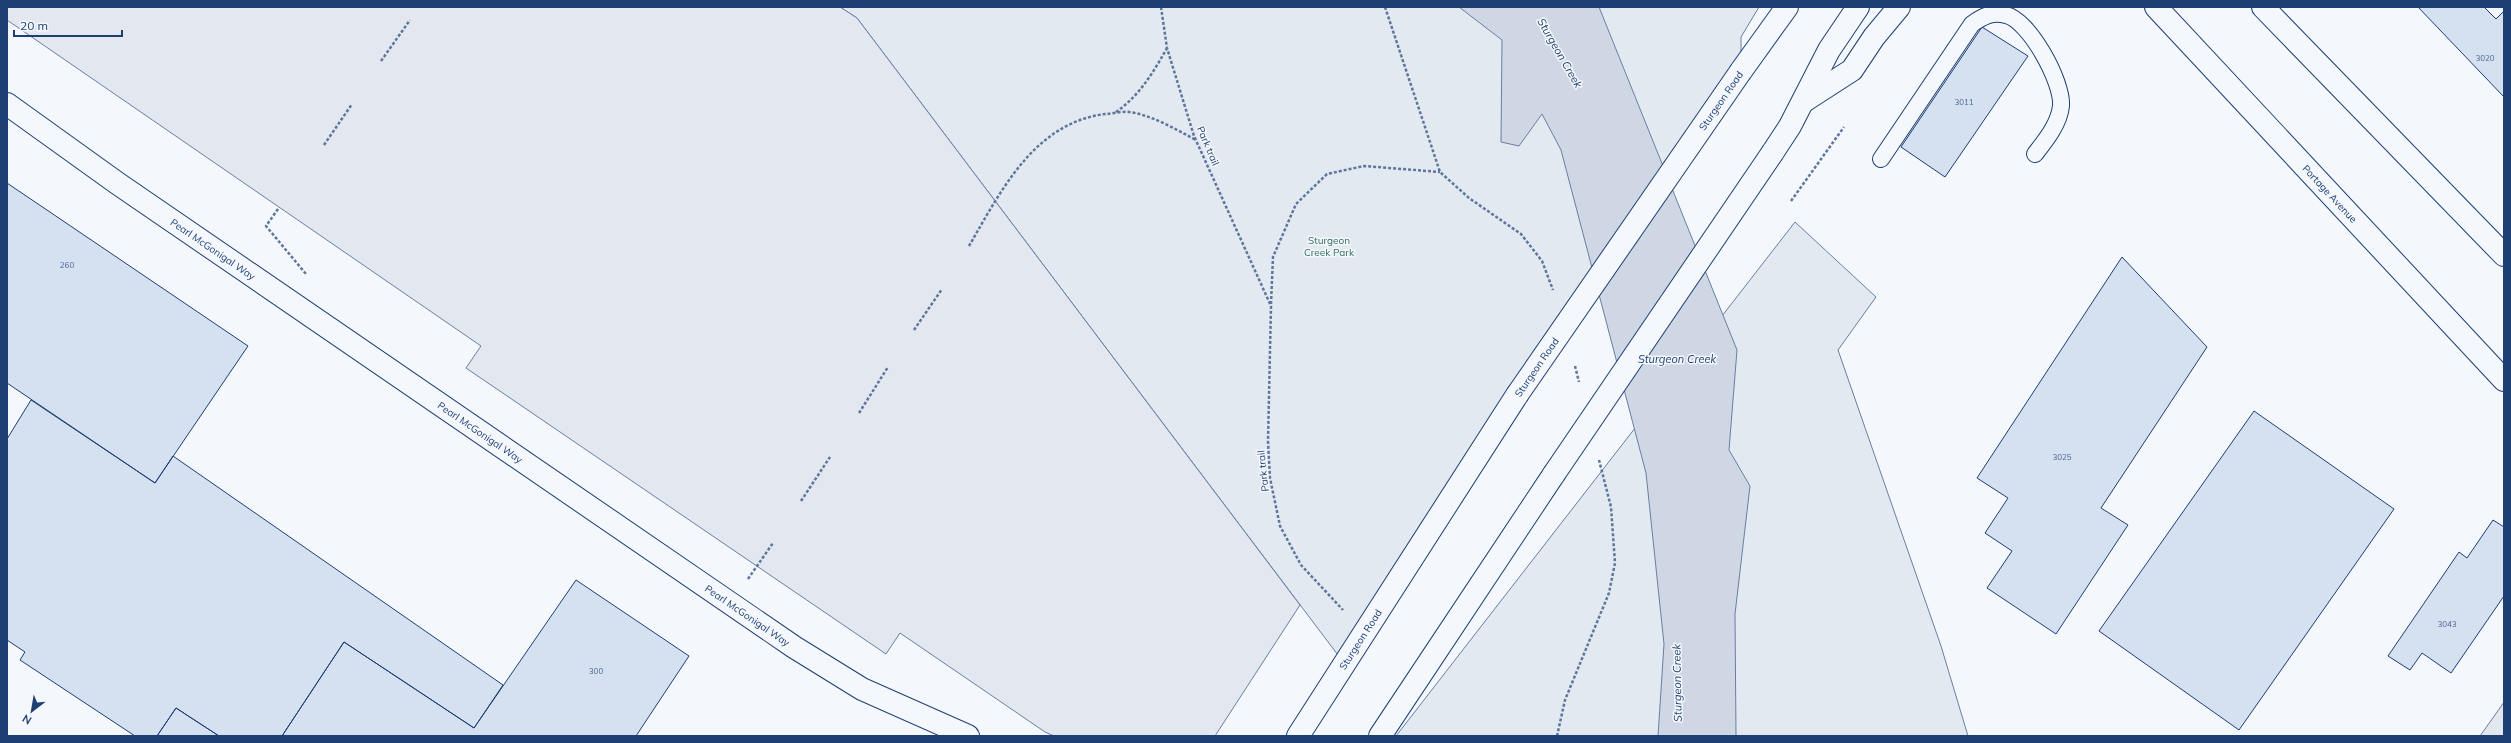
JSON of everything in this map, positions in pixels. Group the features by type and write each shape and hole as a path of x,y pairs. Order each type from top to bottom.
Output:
{"main road":[{"name":"Sturgeon Road","path":"1298,736 1517,395 1741,71 1787,7"},
{"path":"1380,736 1554,474 1773,152 1804,102 1829,50 1858,7"},
{"path":"1804,102 1852,70 1874,37 1899,7"},
{"name":"Portage Avenue","path":"2156,7 2504,380"},
{"path":"2263,7 2504,255"},
{"name":"Pearl McGonigal Way","path":"7,104 123,187 794,647 862,689 968,736"}],"lane":[{"path":"1881,159 1972,24 1984,16 1997,14 2006,15 2017,20 2051,67 2061,90 2061,106 2057,122 2035,154"}],"path":[{"name":"Park trail","path":"1161,7 1167,48 1196,140 1271,306"},
{"path":"381,61 410,20"},
{"path":"1115,113 1129,103 1143,86 1167,48"},
{"path":"324,145 352,104"},
{"path":"969,246 1017,168 1031,151 1059,129 1093,116 1128,112 1164,123 1196,140"},
{"path":"1791,201 1844,127"},
{"name":"Park trail","path":"1345,612 1301,565 1280,526 1270,478 1268,441 1273,257 1296,204 1327,174 1364,166 1440,172"},
{"path":"278,209 266,226 308,277"},
{"path":"914,330 942,288"},
{"path":"859,413 888,368"},
{"path":"801,501 830,457"},
{"path":"744,585 773,543"}],"green space":[{"name":"Sturgeon Creek Park","path":"840,7 1759,7 1741,37 1741,71 1344,663 857,18"},
{"path":"1795,222 1876,297 1838,350 1941,646 1968,736 1396,736"}],"shaded area":[{"path":"7,7 840,7 857,18 1300,605 1215,736 1054,736 1045,732 900,633 886,654 466,368 481,346 7,20"},
{"path":"2504,702 2504,736 2480,736 2495,715"}],"water":[{"name":"Sturgeon Creek","path":"1459,7 1599,7 1737,350 1729,450 1750,486 1735,614 1736,736 1658,736 1664,644 1646,473 1561,150 1542,114 1519,146 1501,142 1502,40"}],"building":[{"path":"2418,7 2484,7 2496,19 2504,11 2504,97"},
{"path":"1982,27 2028,56 1945,177 1901,147"},
{"path":"7,183 248,346 155,483 7,383"},
{"path":"2122,257 2207,347 2101,508 2128,525 2056,634 1987,588 2012,551 1985,533 2008,498 1977,478"},
{"path":"31,400 155,483 173,456 503,685 474,728 344,642 282,736 219,736 176,708 157,736 135,736 20,660 25,652 7,640 7,439"},
{"path":"2254,411 2394,509 2239,730 2099,631"},
{"path":"2493,520 2504,527 2504,596 2451,673 2422,653 2410,670 2388,656 2459,552 2467,558"},
{"path":"576,580 689,656 636,736 282,736 344,642 474,728"},
{"path":"176,708 219,736 157,736"}]}
